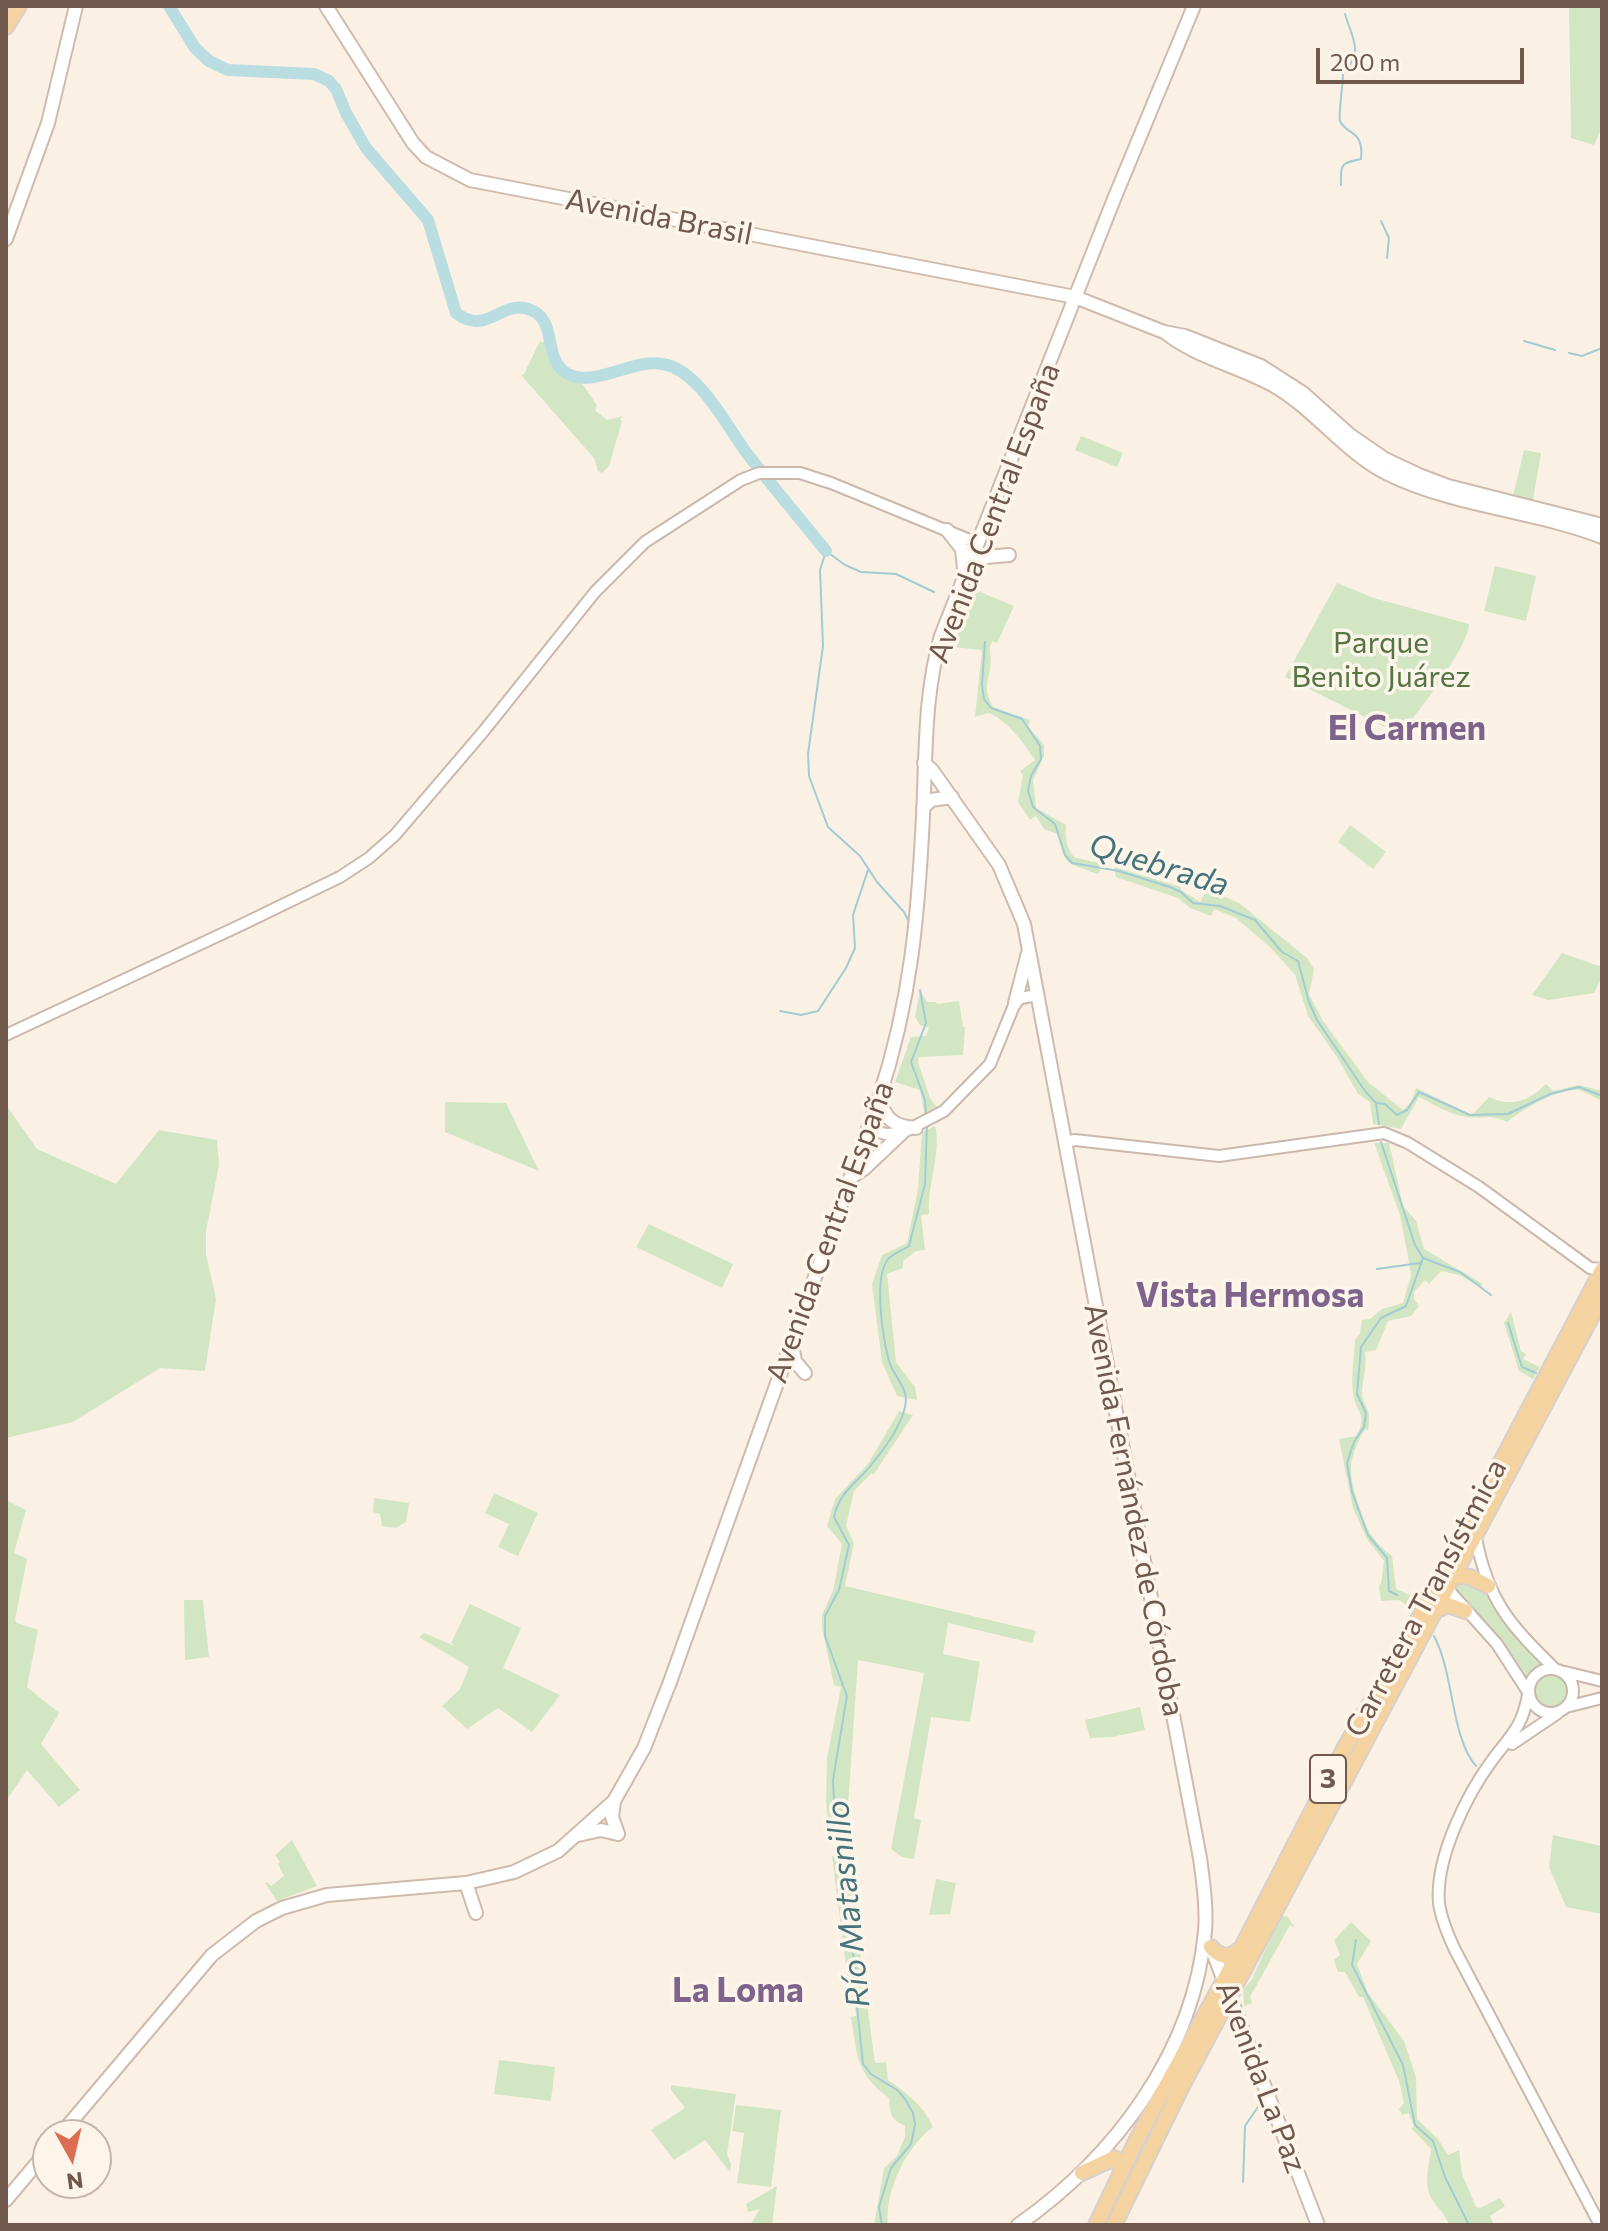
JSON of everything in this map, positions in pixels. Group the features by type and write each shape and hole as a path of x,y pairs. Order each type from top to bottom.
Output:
{"main road":[{"path":"6,27 19,6"},
{"path":"6,239 48,123 76,6"},
{"name":"Avenida Brasil","path":"326,6 413,143 426,157 470,180 1075,297 1164,332"},
{"name":"Avenida Central España","path":"74,2119 212,1955 256,1921 282,1908 327,1895 466,1883 533,1865 558,1851 614,1801 644,1748 792,1343 899,1033 916,933 924,763 936,653 965,571 1194,6"},
{"path":"1164,332 1198,341 1281,377 1350,435 1402,467 1448,486 1602,537"},
{"path":"1164,332 1181,345 1278,389 1347,448 1385,472 1436,493 1602,525"},
{"path":"1385,472 1389,468 1402,467"},
{"path":"947,530 962,549 965,571"},
{"path":"965,571 981,558 1009,555"},
{"name":"Avenida Fernández de Córdoba","path":"924,763 952,797 999,865 1024,924 1200,1858 1205,1929 1191,1999 1169,2056 1136,2108 1082,2173 1044,2207 1018,2225"},
{"path":"923,808 931,800 952,797"},
{"path":"1015,1003 1029,950"},
{"path":"879,1098 884,1114 893,1123 921,1125"},
{"path":"850,1178 902,1133"},
{"name":"Carretera Transístmica","path":"1114,2225 1226,1989 1242,1947 1339,1758 1443,1584 1602,1270"},
{"name":"Carretera Transístmica","path":"1096,2225 1121,2173 1435,1611 1443,1584 1456,1575 1602,1297"},
{"path":"792,1343 795,1361 805,1373"},
{"path":"1456,1575 1488,1586"},
{"path":"1435,1611 1448,1605 1465,1611"},
{"path":"578,1835 601,1830 618,1834 612,1817 614,1801"},
{"path":"466,1883 476,1913"},
{"name":"Avenida La Paz","path":"1205,1929 1318,2225"},
{"path":"1211,1947 1218,1954 1228,1956 1242,1947"},
{"path":"1082,2173 1114,2158 1119,2161 1121,2173"},
{"path":"6,2200 32,2169"}],"street":[{"path":"6,1035 255,919 340,877 369,858 395,835 483,732 595,592 645,542 741,480 776,471 813,476 977,543"},
{"path":"868,1128 885,1134 902,1133 921,1125 959,1098 990,1064 1015,1003 1021,998 1037,995"},
{"path":"1065,1142 1075,1140 1219,1156 1384,1133 1408,1143 1479,1187 1590,1268 1602,1270"},
{"path":"1476,1538 1488,1586 1504,1614 1528,1643 1559,1670 1573,1689 1570,1702 1562,1710 1494,1758"},
{"path":"1443,1584 1497,1644 1539,1711 1562,1710 1602,1698"},
{"path":"1600,2225 1455,1950 1439,1903 1448,1849 1474,1788 1520,1726 1536,1674 1559,1670 1602,1681"}],"green space":[{"path":"1569,6 1602,6 1602,127 1594,145 1571,138"},
{"path":"540,341 553,346 565,370 576,375 597,405 595,410 607,420 623,416 609,466 602,473 598,471 594,458 521,375"},
{"path":"1081,436 1123,453 1117,467 1075,450"},
{"path":"1524,450 1541,453 1533,500 1513,496"},
{"path":"1495,566 1536,576 1526,621 1484,611"},
{"name":"Parque Benito Juárez","path":"1337,583 1374,598 1469,624 1451,664 1429,698 1399,734 1285,677"},
{"path":"973,589 1014,606 997,643 992,641 991,644 988,694 993,707 1030,720 1028,726 1044,745 1044,756 1033,780 1036,808 1066,825 1071,853 1074,857 1099,863 1100,872 1097,874 1069,862 1057,834 1044,829 1036,816 1030,820 1018,802 1023,776 1020,771 1035,760 1020,739 989,713 975,717 982,650 953,647"},
{"path":"1350,825 1386,852 1373,869 1338,842"},
{"path":"1114,867 1181,887 1200,902 1207,889 1239,903 1307,958 1314,969 1309,994 1323,1021 1368,1082 1403,1110 1411,1102 1416,1088 1470,1114 1489,1097 1505,1102 1519,1101 1546,1084 1553,1091 1579,1085 1602,1091 1602,1101 1581,1091 1570,1090 1541,1101 1507,1122 1492,1117 1455,1114 1419,1097 1401,1129 1373,1124 1370,1102 1358,1094 1308,1016 1295,975 1270,947 1236,918 1214,909 1211,916 1190,908 1178,898 1116,877"},
{"path":"1562,953 1602,967 1602,977 1594,993 1548,1000 1532,995"},
{"path":"920,990 927,1002 959,1001 965,1027 963,1055 919,1057 930,1098 937,1107 924,1113 920,1090 895,1082 911,1037 926,1036 929,1028 920,1025 915,1017"},
{"path":"445,1102 506,1103 539,1171 445,1132"},
{"path":"6,1105 37,1149 116,1184 159,1130 217,1140 219,1165 206,1231 206,1254 216,1299 205,1371 160,1368 73,1422 6,1438"},
{"path":"935,1126 937,1146 929,1214 921,1215 925,1250 916,1251 903,1261 903,1268 887,1274 896,1362 915,1387 917,1400 897,1396 882,1362 872,1284 882,1255 907,1243 918,1189 922,1132"},
{"path":"1374,1143 1389,1143 1403,1206 1416,1221 1424,1249 1483,1284 1481,1287 1459,1275 1441,1271 1429,1284 1425,1280 1414,1292 1419,1306 1411,1316 1388,1321 1376,1350 1365,1352 1362,1397 1369,1422 1368,1430 1365,1429 1353,1456 1352,1480 1370,1533 1392,1556 1396,1589 1419,1599 1413,1610 1399,1600 1381,1601 1379,1585 1384,1561 1367,1539 1353,1508 1339,1439 1356,1436 1360,1429 1361,1418 1354,1399 1352,1380 1355,1340 1360,1333 1362,1320 1370,1319 1382,1309 1403,1303 1411,1275 1400,1215"},
{"path":"649,1224 733,1264 722,1288 636,1247"},
{"path":"1511,1312 1521,1351 1526,1354 1523,1359 1540,1367 1533,1379 1519,1371 1504,1323"},
{"path":"899,1411 913,1415 874,1474 854,1491 846,1526 854,1543 845,1586 1036,1631 1032,1643 948,1623 943,1654 980,1662 970,1722 931,1717 914,1818 921,1820 914,1859 902,1857 891,1849 924,1673 858,1660 843,1847 831,1842 826,1804 827,1758 841,1687 834,1685 822,1615 833,1591 842,1544 827,1526 835,1499 868,1464"},
{"path":"494,1493 538,1513 518,1556 498,1547 509,1524 485,1513"},
{"path":"374,1498 409,1503 406,1522 396,1528 382,1526 380,1514 373,1512"},
{"path":"6,1500 26,1510 14,1553 27,1559 15,1620 38,1630 27,1687 59,1713 41,1744 80,1790 59,1807 27,1770 6,1801"},
{"path":"1458,1578 1487,1590 1543,1664 1530,1671 1525,1678 1454,1592 1453,1586"},
{"path":"184,1600 203,1600 209,1657 185,1660"},
{"path":"470,1604 521,1628 503,1668 560,1695 532,1732 498,1708 467,1729 442,1706 460,1689 469,1667 419,1637 424,1633 455,1646 451,1643"},
{"path":"1551,1674 1562,1679 1567,1690 1562,1701 1551,1706 1540,1701 1535,1690 1540,1679"},
{"path":"1140,1707 1145,1730 1090,1738 1085,1720"},
{"path":"1553,1835 1602,1846 1602,1914 1566,1907 1549,1867"},
{"path":"292,1840 317,1886 277,1901 265,1883 271,1886 284,1876 275,1855"},
{"path":"832,1856 848,1861 875,2063 886,2062 888,2080 914,2100 933,2127 914,2146 899,2171 890,2198 888,2225 874,2225 884,2168 897,2156 905,2137 905,2126 894,2118 889,2098 870,2081 857,2053 851,2017 856,2016 855,2005 851,2005"},
{"path":"936,1879 956,1883 950,1914 929,1915"},
{"path":"1281,1915 1288,1917 1295,1928 1290,1925 1250,1997 1252,2003 1244,2006 1243,1990 1252,1979"},
{"path":"1351,1922 1371,1941 1357,1964 1368,1993 1404,2041 1416,2077 1417,2119 1438,2139 1448,2155 1459,2150 1462,2174 1476,2207 1500,2198 1505,2206 1490,2216 1494,2225 1449,2225 1430,2196 1427,2176 1431,2149 1411,2128 1414,2127 1409,2113 1402,2115 1399,2109 1404,2103 1399,2081 1363,1997 1359,1997 1345,1972 1338,1972 1334,1960 1340,1955 1334,1940"},
{"path":"499,2060 555,2067 551,2101 494,2094"},
{"path":"671,2085 736,2094 727,2154 730,2172 705,2140 674,2160 651,2130 685,2108 671,2090"},
{"path":"736,2105 781,2110 771,2187 737,2183 744,2133 732,2131"},
{"path":"777,2186 772,2225 750,2225 760,2209 748,2212 746,2204"}],"waterway":[{"name":"Río Matasnillo","path":"169,6 195,48 209,61 228,70 314,74 329,81 366,148 428,220 456,313 478,321 514,308 535,312 546,325 555,361 568,374 578,377 590,378 652,363 677,369 689,377 712,402 749,456 826,551"},
{"path":"1341,185 1344,165 1361,159 1358,138 1340,121 1343,74 1355,52 1345,14"},
{"path":"1381,221 1389,238 1387,258"},
{"path":"1524,341 1555,350"},
{"path":"1569,353 1582,356 1602,348"},
{"name":"Río Matasnillo","path":"910,924 860,856 828,827 809,776 808,754 823,646 820,570 826,551 861,572 896,574 934,592"},
{"name":"Quebrada","path":"985,642 984,699 991,708 1022,719 1040,746 1041,759 1031,776 1028,791 1033,807 1055,824 1065,855 1072,863 1119,871 1170,887 1193,903 1220,906 1255,920 1282,952 1298,961 1317,1020 1376,1103 1379,1124"},
{"path":"780,1011 801,1015 818,1011 846,968 855,948 853,915 868,870"},
{"name":"Río Matasnillo","path":"920,990 926,1023 911,1062 925,1100 926,1114"},
{"path":"1378,1103 1385,1104 1397,1115 1407,1110 1419,1092 1470,1115 1508,1114 1550,1094 1579,1087 1602,1096"},
{"name":"Río Matasnillo","path":"882,2225 879,2207 891,2168 911,2144 915,2124 905,2099 897,2090 871,2074 863,2064 856,1997 857,1976 845,1909 833,1780 847,1696 825,1636 825,1616 839,1590 849,1545 834,1517 836,1508 888,1442 905,1408 905,1395 889,1361 884,1338 881,1280 888,1259 909,1246 925,1184 927,1124"},
{"name":"Quebrada","path":"1381,1142 1415,1245 1423,1258 1406,1306 1381,1318 1361,1347 1357,1394 1366,1413 1364,1427 1354,1442 1347,1463 1352,1492 1368,1535 1387,1558 1389,1591 1397,1595"},
{"name":"Quebrada","path":"1423,1258 1460,1272 1491,1295"},
{"path":"1377,1269 1420,1263"},
{"name":"Quebrada","path":"1508,1323 1522,1367 1536,1373"},
{"name":"Quebrada","path":"1434,1636 1441,1651 1462,1739 1476,1766"},
{"path":"1356,1940 1352,1965 1403,2065 1415,2125 1433,2141 1445,2177 1469,2225"},
{"path":"1243,2182 1245,2126 1262,2101"}],"district":[{"name":"El Carmen","path":"1407,729"},
{"name":"Vista Hermosa","path":"1250,1296"},
{"name":"La Loma","path":"738,1991"}]}
